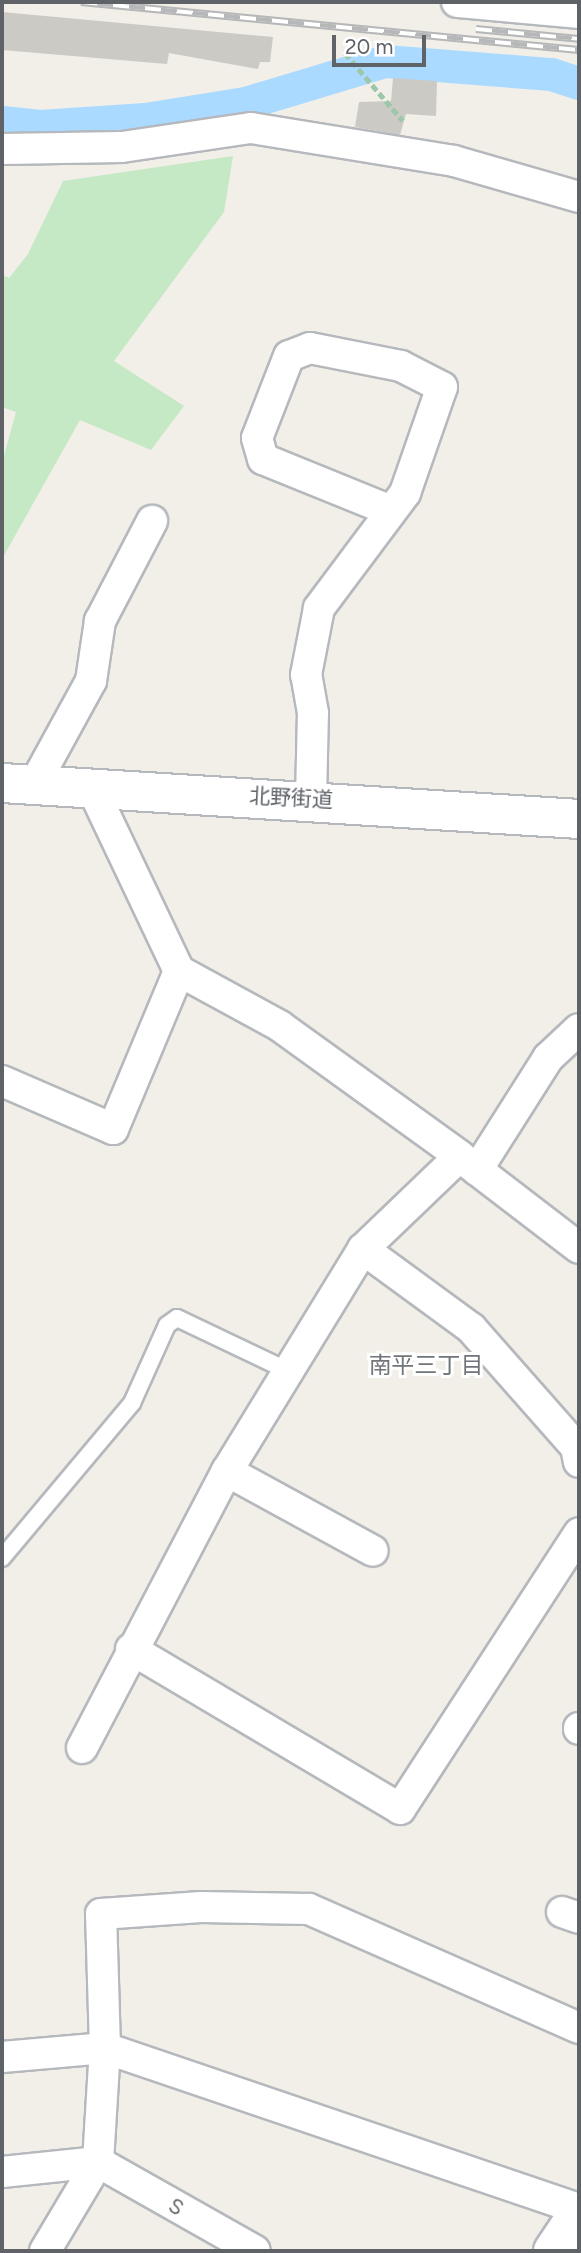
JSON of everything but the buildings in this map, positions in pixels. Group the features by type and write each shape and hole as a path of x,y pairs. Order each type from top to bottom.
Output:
{"main road":[{"name":"北野街道","path":"18,784 311,799 579,819"},
{"path":"553,2251 579,2210"}],"street":[{"path":"457,2 579,13"},
{"path":"2,149 122,147 251,128 453,161 579,197"},
{"path":"311,799 313,713 306,675 319,608 405,493 442,387 401,366 310,348 289,356 257,438 263,458 391,511"},
{"path":"18,784 91,681 100,621 152,521"},
{"path":"92,788 179,971 280,1026 579,1248"},
{"path":"2,1081 113,1129 179,971"},
{"path":"82,1748 227,1471 286,1370 363,1249 468,1163 548,1058 579,1030"},
{"path":"363,1249 471,1328 576,1447 579,1462"},
{"path":"227,1471 373,1551"},
{"path":"131,1650 400,1809 579,1533"},
{"path":"45,2251 98,2162 104,2048 101,1914 201,1907 309,1909 579,2028"},
{"path":"2,2057 104,2048 579,2210"},
{"path":"2,2172 98,2162"},
{"name":"S","path":"98,2162 255,2251"}],"lane":[{"path":"2,1558 132,1403 167,1325 177,1318 286,1370"}],"path":[{"path":"345,53 363,81"}],"green space":[{"path":"233,156 224,212 114,361 184,406 151,450 80,420 2,559 2,463 16,412 2,407 2,275 9,278 28,254 63,181"}],"waterway":[{"path":"2,122 40,126 145,119 245,103 385,61 551,74 579,83"}],"railway":[{"path":"81,2 579,50"},
{"path":"476,29 579,39"}],"district":[{"name":"南平三丁目","path":"426,1365"}]}
